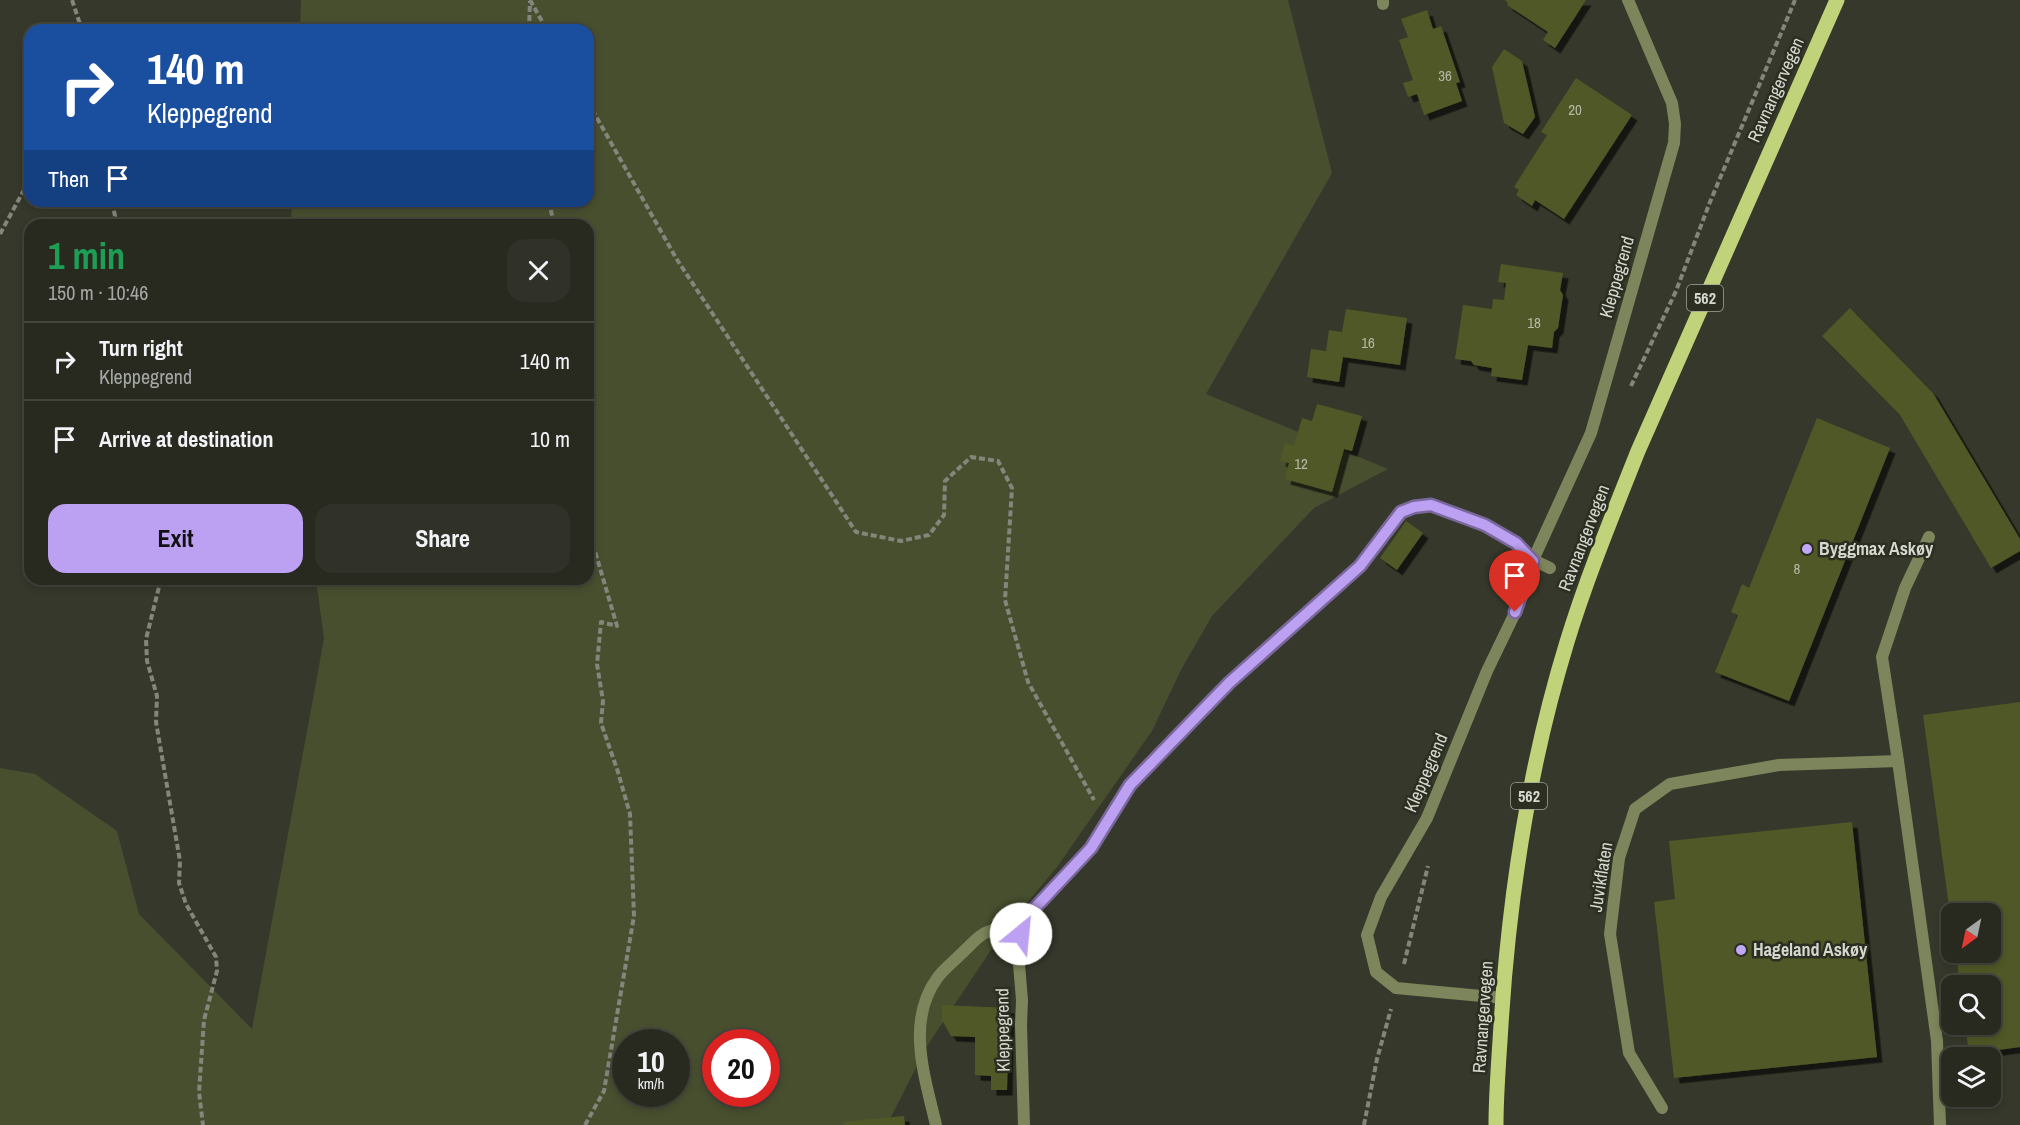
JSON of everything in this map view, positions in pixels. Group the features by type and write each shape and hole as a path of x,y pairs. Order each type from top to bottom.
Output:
{"main road":[{"name":"Ravnangervegen","path":"1496,1125 1503,998 1518,859 1532,781 1555,687 1581,599 1638,451 1837,0"}],"street":[{"name":"Kleppegrend","path":"1396,988 1376,972 1367,935 1381,897 1427,818 1487,670 1515,612 1533,561 1591,433 1674,143 1675,124 1672,103 1628,0"},
{"name":"Kleppegrend","path":"1024,1125 1021,1025 1023,1000 1018,952 1021,934 1034,909 1091,848 1130,785 1178,734 1229,683 1360,566 1401,512 1414,507 1431,505 1485,525 1516,543 1533,561 1550,568"},
{"path":"1929,537 1905,588 1882,657 1937,1041 1940,1125"},
{"name":"Juvikflaten","path":"1662,1108 1629,1053 1610,934 1619,858 1635,809 1670,784 1779,765 1898,761"},
{"path":"936,1125 921,1059 922,1008 929,992 938,976 980,936 999,928 1021,934"},
{"path":"1396,988 1503,998"}],"path":[{"path":"72,0 79,24"},
{"path":"529,24 530,0 544,24"},
{"path":"1628,395 1676,291 1710,202 1796,0"},
{"path":"594,113 676,258 856,532 900,541 930,535 944,515 945,481 971,457 998,461 1012,488 1005,600 1028,682 1107,822"},
{"path":"0,234 24,190"},
{"path":"585,1125 604,1091 634,916 630,814 601,723 603,701 597,664 601,622 617,626 594,548"},
{"path":"160,585 146,639 147,661 156,696 156,722 180,861 179,883 186,904 216,957 217,971 204,1020 199,1092 203,1125"},
{"path":"1364,1125 1377,1059 1410,944 1430,861"}],"green space":[{"path":"301,0 1288,0 1332,173 1206,394 1388,469 1314,508 1212,616 1182,668 1152,731 1057,867 1005,929 927,1046 887,1125 0,1125 0,768 35,774 117,831 139,914 252,1029 324,639 317,585 594,585 594,219 291,219 292,207 594,207 594,24 300,24"}],"building":[{"path":"1505,0 1586,0 1555,48 1543,40 1548,32 1507,5"},
{"path":"1427,10 1433,29 1441,26 1460,82 1456,83 1462,101 1424,115 1417,94 1408,97 1403,83 1413,80 1399,40 1408,37 1401,19"},
{"path":"1504,49 1522,61 1535,117 1523,134 1504,123 1492,67"},
{"path":"1576,78 1632,115 1564,219 1535,200 1532,206 1516,195 1519,190 1514,187 1547,135 1541,132"},
{"path":"1501,264 1563,273 1560,290 1563,295 1558,328 1554,332 1552,348 1528,345 1522,380 1491,376 1492,368 1474,365 1471,361 1455,359 1463,305 1492,309 1493,299 1504,300 1506,283 1498,282"},
{"path":"1850,308 1933,393 2020,539 2020,551 1991,568 1900,415 1822,336"},
{"path":"1346,309 1407,318 1400,365 1343,357 1339,382 1307,377 1311,349 1326,351 1329,330 1342,332"},
{"path":"1317,404 1362,416 1352,451 1344,449 1332,492 1285,479 1289,463 1280,461 1285,443 1294,446 1302,418 1312,421"},
{"path":"1817,418 1890,448 1789,701 1715,672 1738,615 1731,612 1742,584 1749,588"},
{"path":"1406,521 1423,533 1397,570 1380,558"},
{"path":"2020,702 2020,1047 2001,1050 2001,1047 1968,1047 1966,1035 2001,1035 2001,975 1959,975 1957,963 2001,963 2001,903 1949,903 1923,715"},
{"path":"1852,822 1877,1057 1674,1078 1654,902 1675,899 1669,841"},
{"path":"942,1005 1009,1008 1007,1090 991,1090 991,1076 975,1075 975,1037 951,1036 942,1020"},
{"path":"904,1116 905,1125 843,1125 843,1122"}],"place":[{"name":"Byggmax Askøy","path":"1807,549"},
{"name":"Hageland Askøy","path":"1741,950"}],"route":[{"path":"1021,934 1034,909 1091,848 1130,785 1229,683 1360,566 1401,512 1414,507 1431,505 1485,525 1516,543 1533,561 1515,612"}]}
